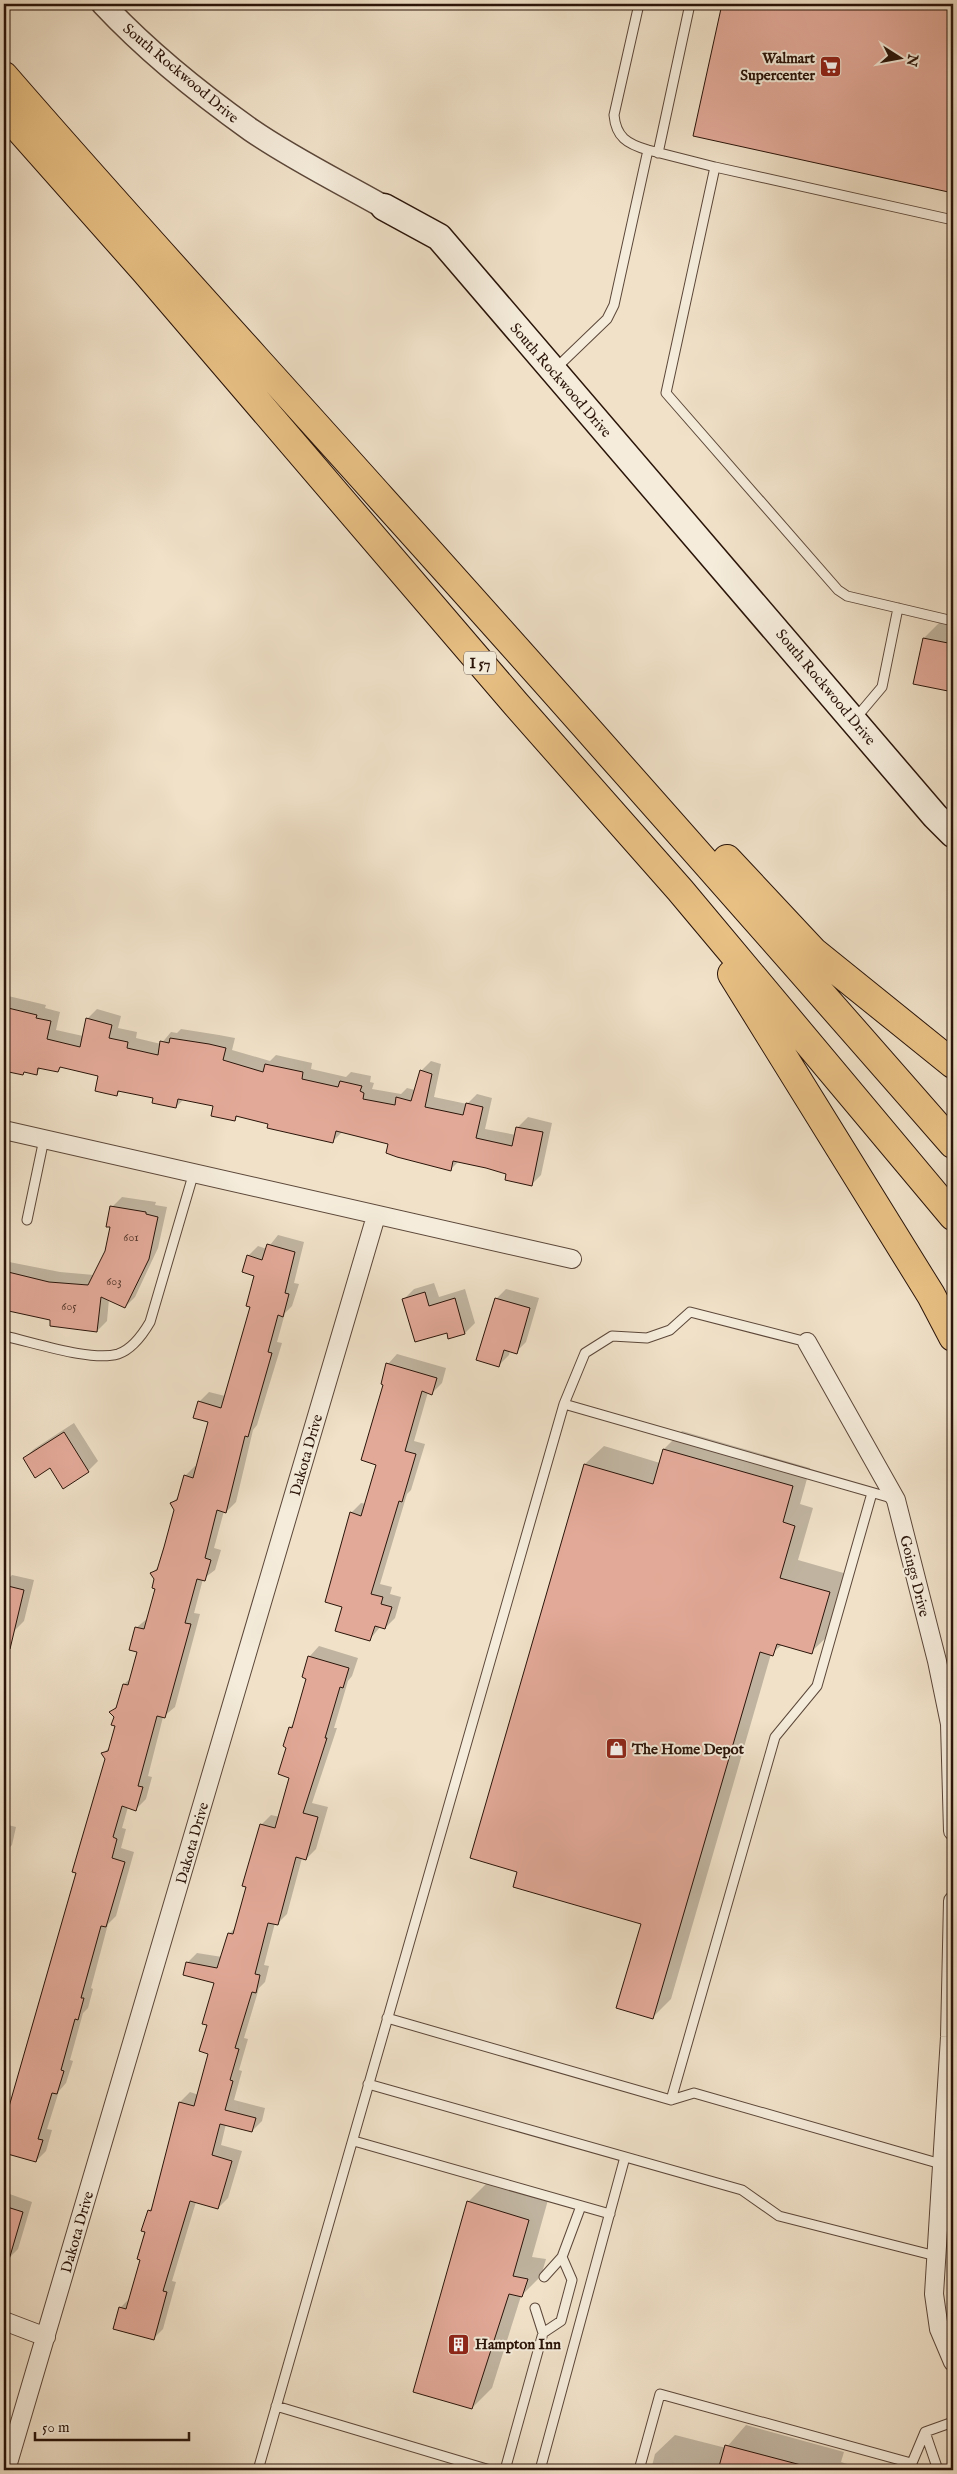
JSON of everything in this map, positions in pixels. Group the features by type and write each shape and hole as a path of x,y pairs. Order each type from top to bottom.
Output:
{"highway":[{"name":"I 57","path":"4,76 152,246 382,498 953,1144"},
{"name":"I 57","path":"4,112 184,316 515,704 680,890 953,1216"},
{"path":"382,498 438,549 814,952 953,1064"},
{"path":"680,890 931,1295 953,1337"}],"main road":[{"name":"South Rockwood Drive","path":"384,207 439,237 935,816 953,834"}],"street":[{"name":"South Rockwood Drive","path":"103,4 118,20 188,83 253,131 384,207"},
{"path":"4,1130 194,1171 376,1216 572,1259"},
{"name":"Dakota Drive","path":"6,2465 46,2337 376,1216"},
{"name":"Goings Drive","path":"807,1342 896,1500 937,1661 950,1724 953,1831"},
{"path":"953,1901 950,2037 934,2294 939,2329 953,2362"},
{"path":"4,2321 46,2337"}],"lane":[{"path":"639,4 614,115 615,130 623,138 658,153 953,220"},
{"path":"658,153 690,4"},
{"path":"553,371 607,319 614,305 648,150"},
{"path":"715,167 666,393 838,590 847,596 953,621"},
{"path":"854,720 882,687 898,608"},
{"path":"27,1220 44,1139"},
{"path":"4,1336 98,1357 120,1354 139,1340 150,1322 194,1171"},
{"path":"258,2470 564,1404 585,1353 612,1336 647,1338 670,1330 690,1312 807,1342"},
{"path":"564,1404 896,1500"},
{"path":"671,2100 774,1737 817,1686 872,1493"},
{"path":"387,2018 671,2100 694,2093 941,2164"},
{"path":"368,2084 742,2190 779,2216 936,2256"},
{"path":"354,2141 610,2214"},
{"path":"540,2470 626,2157"},
{"path":"544,2277 562,2256 581,2206"},
{"path":"543,2333 561,2321 572,2280 562,2256"},
{"path":"505,2470 543,2333 535,2308"},
{"path":"639,2470 660,2394 910,2467 925,2432 953,2422"},
{"path":"276,2406 490,2470"},
{"path":"925,2432 938,2470"}],"building":[{"name":"Walmart Supercenter","path":"722,4 953,4 953,193 693,136"},
{"path":"923,638 953,644 953,692 913,684"},
{"path":"4,1007 37,1015 36,1018 51,1021 47,1039 80,1047 86,1018 112,1025 109,1038 128,1042 127,1048 158,1055 160,1041 169,1043 170,1038 209,1044 226,1048 223,1060 263,1072 265,1064 303,1072 302,1079 338,1087 340,1081 362,1086 360,1091 364,1093 363,1099 395,1105 396,1097 411,1101 420,1070 432,1074 425,1107 463,1115 466,1103 483,1107 476,1138 512,1146 516,1127 543,1132 532,1186 505,1180 506,1174 486,1168 453,1161 451,1171 397,1157 386,1153 388,1144 336,1131 333,1143 267,1128 268,1124 236,1116 235,1121 211,1116 213,1106 178,1099 176,1108 152,1103 153,1098 118,1091 117,1096 95,1091 98,1076 60,1067 58,1072 38,1068 37,1075 24,1072 23,1075 4,1071"},
{"path":"110,1206 146,1212 146,1214 158,1217 149,1259 125,1308 101,1297 97,1332 50,1326 50,1320 4,1310 4,1271 49,1282 88,1285 105,1251 110,1227 106,1227"},
{"path":"267,1244 295,1252 285,1293 289,1294 283,1317 278,1315 268,1352 272,1353 248,1437 245,1436 226,1513 217,1510 205,1558 211,1560 205,1581 197,1579 185,1623 191,1624 165,1718 157,1716 138,1786 143,1787 136,1811 122,1806 113,1837 117,1839 112,1858 125,1862 106,1927 101,1926 81,1998 84,1998 78,2020 75,2019 61,2070 64,2071 57,2094 52,2093 38,2139 43,2140 36,2162 4,2153 4,2124 76,1873 72,1872 105,1759 101,1753 108,1751 115,1726 111,1725 114,1717 109,1712 116,1708 123,1684 128,1685 137,1652 129,1650 135,1627 144,1629 155,1589 152,1588 154,1579 150,1573 157,1570 164,1547 174,1510 170,1503 177,1500 184,1475 193,1478 208,1422 193,1418 198,1401 221,1408 250,1307 246,1306 254,1276 242,1272 247,1255 262,1260"},
{"path":"425,1292 429,1306 455,1298 465,1334 448,1339 447,1333 415,1342 402,1299"},
{"path":"495,1298 530,1308 517,1354 504,1350 499,1367 476,1360"},
{"path":"386,1363 437,1378 432,1395 422,1391 405,1451 416,1454 402,1502 399,1501 371,1594 383,1597 381,1604 392,1607 385,1629 375,1626 370,1641 335,1631 342,1607 325,1602 350,1512 361,1516 376,1465 361,1460 383,1385 381,1384"},
{"path":"64,1432 89,1472 63,1489 50,1468 35,1478 23,1458"},
{"name":"The Home Depot","path":"663,1449 793,1486 783,1522 795,1526 780,1578 830,1592 812,1654 777,1644 773,1656 760,1652 653,2019 616,2008 641,1924 513,1887 517,1872 470,1858 584,1464 653,1484"},
{"path":"4,1585 24,1590 10,1649 4,1648"},
{"path":"308,1656 349,1668 343,1688 340,1687 325,1738 327,1738 303,1813 318,1817 306,1860 296,1857 278,1925 268,1923 255,1974 260,1975 256,1993 252,1992 235,2048 239,2049 230,2080 233,2081 225,2110 256,2118 252,2132 220,2124 212,2155 232,2161 218,2209 190,2201 163,2291 167,2292 154,2340 113,2329 119,2307 126,2309 140,2260 137,2259 145,2232 141,2231 148,2210 151,2211 179,2102 194,2106 208,2054 199,2051 207,2025 202,2024 214,1983 183,1975 186,1962 217,1968 228,1933 233,1934 246,1887 242,1886 260,1824 275,1828 289,1778 278,1774 286,1748 283,1746 289,1727 292,1728 306,1679 302,1677"},
{"name":"Hampton Inn","path":"467,2201 529,2220 513,2276 528,2279 522,2297 509,2294 472,2409 413,2392"},
{"path":"4,2206 23,2212 8,2263 4,2262"},
{"path":"725,2445 801,2465 800,2470 718,2470"}],"place":[{"name":"Walmart Supercenter","path":"831,67"},
{"name":"The Home Depot","path":"616,1749"},
{"name":"Hampton Inn","path":"459,2344"}]}
